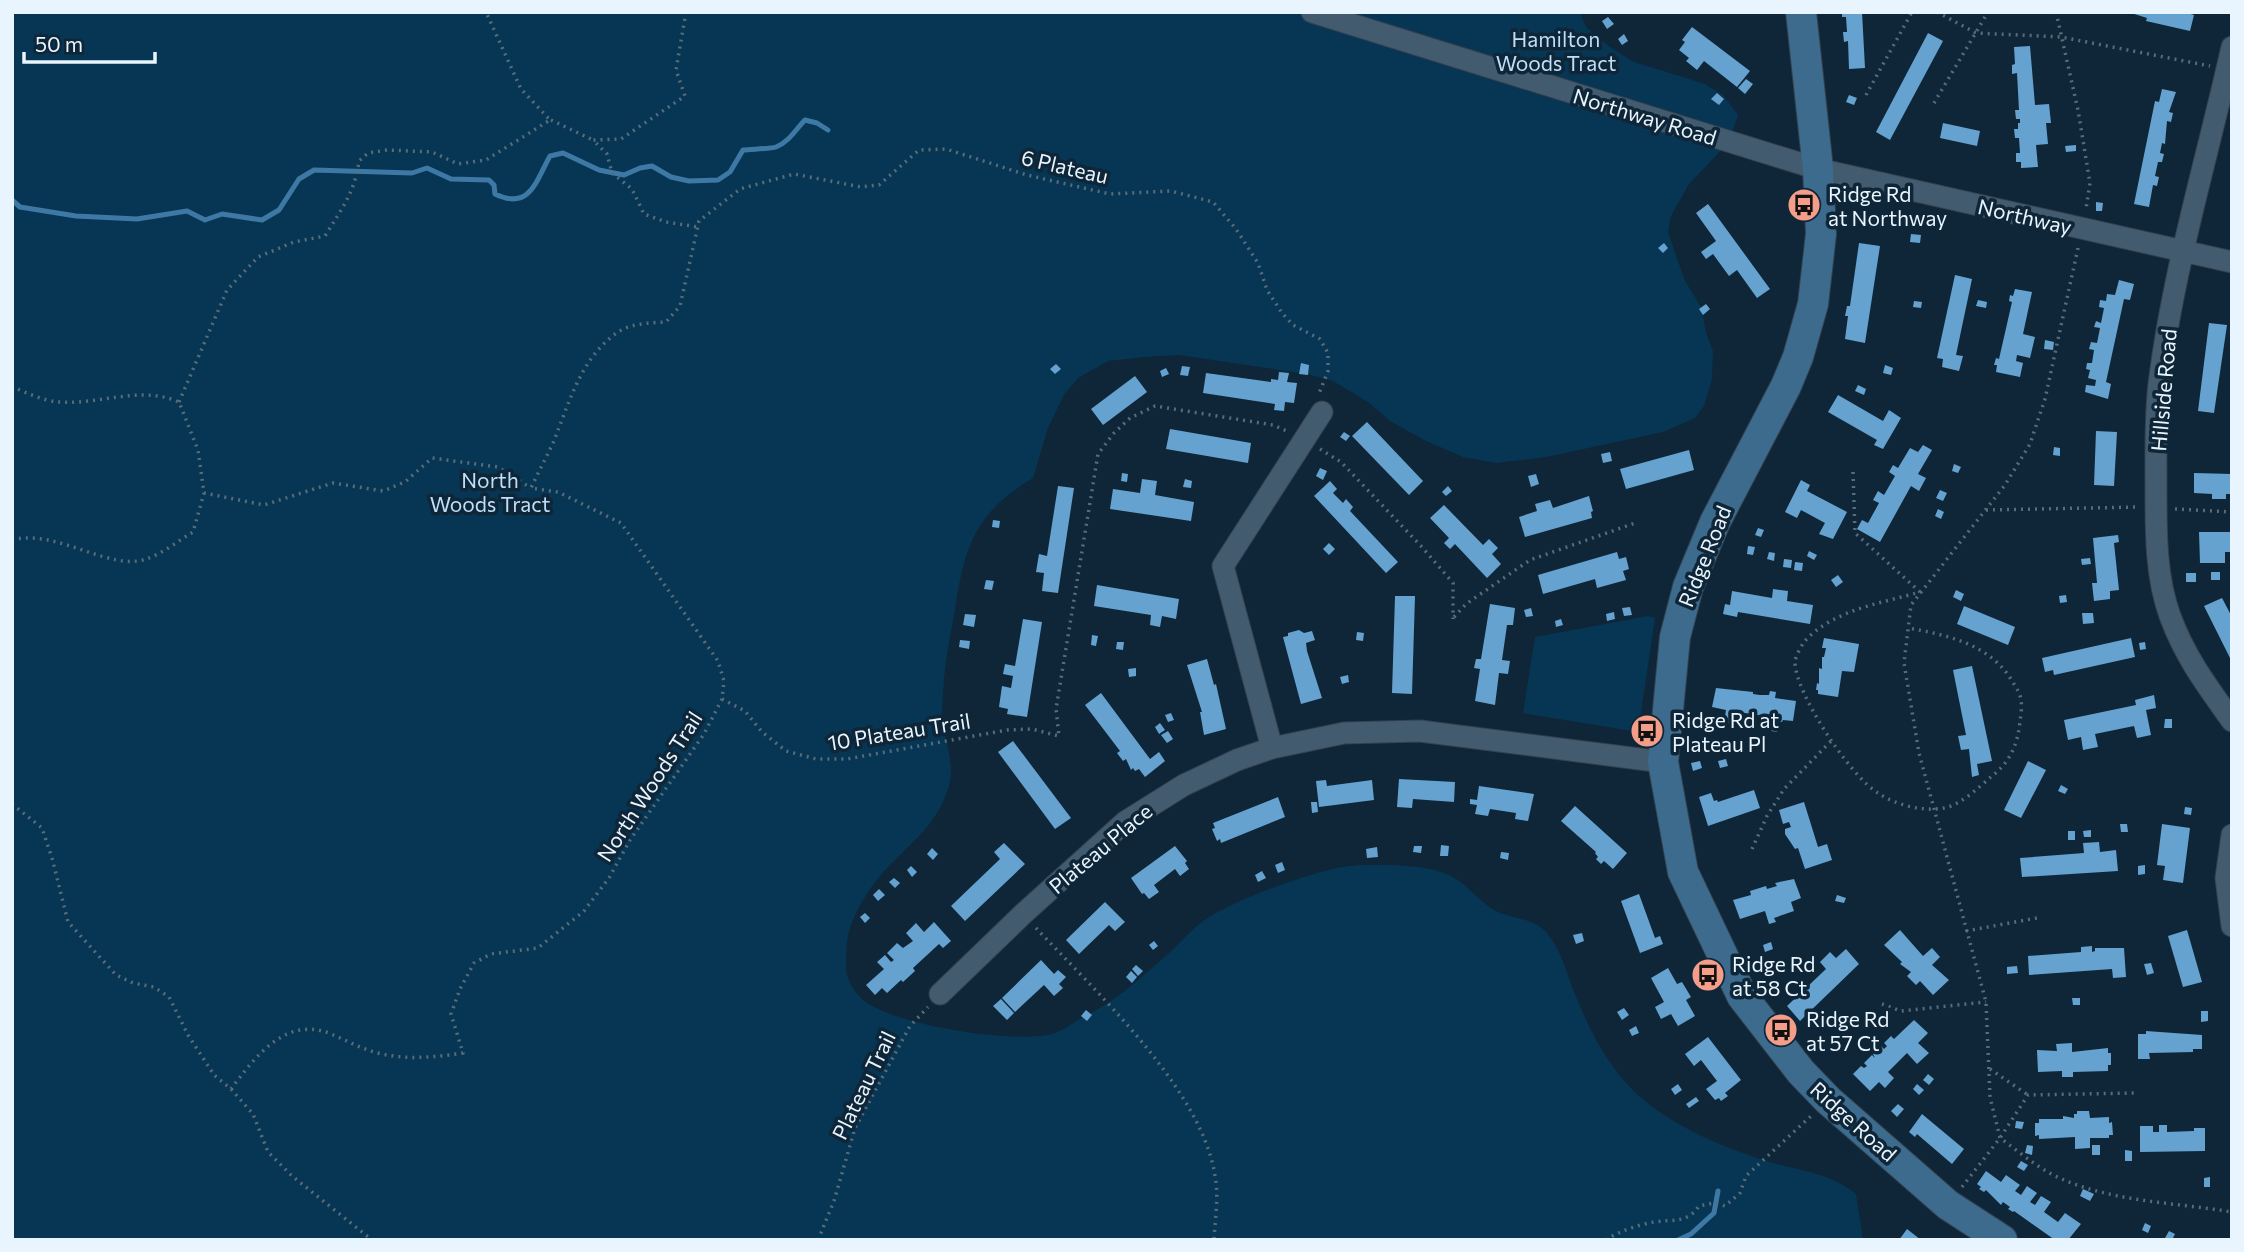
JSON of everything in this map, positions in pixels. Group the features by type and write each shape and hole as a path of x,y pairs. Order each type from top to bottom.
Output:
{"street":[{"name":"Northway Road","path":"1312,12 1818,169"},
{"name":"Ridge Road","path":"1801,12 1818,169 1821,234 1813,304 1798,357 1786,386 1715,522 1688,587 1675,637 1662,762 1683,872 1742,996 1801,1072 1828,1100 1948,1205 2002,1240"},
{"name":"Hillside Road","path":"2232,47 2183,251 2159,387 2156,506 2157,547 2169,614 2192,665 2232,721"},
{"name":"Northway","path":"1818,169 2232,262"},
{"path":"1272,748 1223,566 1322,412"},
{"name":"Plateau Place","path":"940,994 1097,846 1145,808 1203,775 1272,748 1344,733 1401,731 1439,733 1662,762"},
{"path":"2232,835 2226,878 2232,926"}],"path":[{"path":"204,493 264,505 333,483 383,491 405,482 432,458 498,467 531,488 552,445 578,378 594,355 619,332 641,324 666,322 680,306 698,227 666,222 644,214 632,189 612,173 607,154 593,140 550,120 522,89 486,12"},
{"path":"593,140 621,139 685,96 676,70 687,12"},
{"path":"1866,95 1912,12"},
{"path":"1937,12 1976,33 2061,37 2227,70"},
{"path":"1934,103 1988,12"},
{"path":"2056,12 2078,110 2090,183 2086,212"},
{"path":"12,540 41,538 109,558 144,560 193,532 204,493 198,450 179,402 227,290 258,257 294,242 325,236 350,197 359,161 368,153 387,150 432,152 458,164 486,160 550,120"},
{"name":"6 Plateau","path":"698,227 699,221 740,189 794,174 861,187 879,185 919,150 946,149 1027,175 1110,194 1171,191 1213,202 1236,229 1258,263 1267,290 1282,313 1293,325 1320,339 1328,353 1328,371 1315,404 1322,412"},
{"path":"2078,248 2040,416 2030,444 2018,466 1986,510 1912,605 1904,663 1919,753 1986,1002 1990,1097 2000,1138 2052,1174 2094,1191 2232,1212"},
{"path":"12,386 58,402 99,400 136,394 165,396 179,402"},
{"name":"10 Plateau Trail","path":"722,699 745,711 762,732 786,751 816,759 847,759 1007,730 1032,729 1059,736 1056,709 1098,454 1114,433 1130,418 1155,406 1273,425 1304,439"},
{"path":"1304,439 1341,462 1421,545 1453,583 1453,619 1466,604 1530,560 1637,522"},
{"path":"1853,472 1855,533 1920,592"},
{"name":"North Woods Trail","path":"231,1089 251,1062 278,1037 303,1028 329,1032 354,1045 383,1055 407,1057 463,1053 451,1014 474,963 491,954 538,948 584,911 609,878 631,840 704,734 722,699 724,681 718,661 621,523 558,492 531,488"},
{"path":"1986,510 2156,506 2195,512 2232,512"},
{"path":"1908,628 1950,636 1987,653 2007,672 2020,694 2022,703 2019,733 2006,765 1947,808 1909,807 1877,793 1850,767 1799,685 1795,659 1804,642 1827,624 1856,611 1920,592"},
{"path":"1752,849 1767,816 1784,789 1832,740"},
{"path":"12,804 42,828 68,922 116,975 133,984 154,987 169,997 188,1035 215,1075 253,1114 268,1152 292,1176 372,1240"},
{"path":"1023,914 1139,1039 1183,1099 1207,1142 1216,1177 1214,1240"},
{"path":"1966,931 2037,918"},
{"name":"Plateau Trail","path":"818,1240 834,1201 856,1128 910,1026 940,994"},
{"path":"1882,1004 1901,1011 1986,1002"},
{"path":"1989,1068 2028,1095 2135,1093"},
{"path":"1948,1205 2000,1138 2028,1095"},
{"path":"1606,1240 1615,1233 1654,1222 1682,1220 1693,1214 1699,1206 1716,1203 1725,1206 1740,1193 1746,1176 1828,1100"}],"green space":[{"name":"North Woods Tract","path":"12,12 1580,12 1586,27 1634,62 1705,84 1723,95 1738,115 1729,142 1689,184 1671,216 1668,232 1685,281 1701,307 1713,351 1712,379 1704,406 1695,418 1663,432 1546,457 1496,463 1463,457 1424,440 1390,421 1368,402 1333,381 1307,374 1179,355 1108,361 1078,378 1064,395 1048,428 1033,478 1013,491 985,518 969,549 963,566 947,653 942,703 942,720 951,763 949,786 932,820 878,878 860,905 848,936 846,972 851,985 862,999 899,1017 983,1034 1052,1034 1118,995 1149,971 1193,929 1231,905 1310,875 1343,867 1393,865 1431,869 1456,879 1498,912 1535,924 1547,933 1559,953 1579,1005 1602,1050 1621,1077 1645,1101 1674,1121 1723,1145 1773,1163 1817,1174 1847,1187 1856,1194 1863,1240 12,1240"},
{"path":"1648,616 1655,618 1638,732 1523,713 1535,637"}],"building":[{"path":"1842,12 1862,12 1865,68 1849,69 1848,41 1844,42 1843,32 1847,32 1846,17 1842,17"},
{"path":"2128,12 2184,12 2194,15 2190,31 2146,21 2147,18"},
{"path":"1608,17 1614,24 1607,29 1602,21"},
{"path":"1692,27 1750,71 1737,87 1704,61 1697,70 1686,61 1689,58 1679,50 1685,42 1682,40"},
{"path":"1928,33 1943,41 1890,140 1876,132"},
{"path":"1624,34 1628,41 1622,45 1618,39"},
{"path":"2030,46 2035,105 2049,104 2051,123 2046,123 2048,144 2036,145 2038,167 2021,168 2021,162 2016,162 2016,153 2020,153 2019,138 2015,138 2014,129 2018,129 2020,119 2016,119 2015,110 2019,110 2017,73 2012,74 2012,65 2015,64 2014,47"},
{"path":"1746,79 1753,84 1745,94 1738,88"},
{"path":"2162,89 2176,92 2169,112 2173,113 2171,122 2167,121 2165,144 2162,143 2160,153 2164,154 2162,162 2158,162 2155,176 2159,177 2157,186 2153,185 2149,207 2134,204 2155,101 2159,102"},
{"path":"1717,93 1724,99 1719,105 1711,99"},
{"path":"1849,95 1857,98 1854,105 1846,102"},
{"path":"1943,123 1980,131 1977,146 1940,138"},
{"path":"2076,145 2076,151 2066,152 2065,146"},
{"path":"2096,202 2103,203 2102,211 2096,211"},
{"path":"1708,204 1770,289 1757,298 1737,270 1729,276 1713,254 1706,259 1701,252 1716,241 1696,213"},
{"path":"1911,234 1921,235 1920,243 1910,242"},
{"path":"1664,243 1668,248 1663,253 1658,248"},
{"path":"1859,243 1880,246 1865,343 1845,339 1848,316 1845,316 1847,306 1850,306"},
{"path":"1955,275 1972,279 1956,355 1963,356 1959,371 1942,367 1943,359 1937,358"},
{"path":"2119,280 2134,284 2130,300 2124,299 2106,382 2111,384 2108,399 2085,392 2086,385 2095,386 2096,380 2088,378 2090,370 2086,369 2087,363 2092,363 2094,350 2089,349 2091,342 2097,343 2100,328 2094,327 2096,321 2101,323 2104,308 2099,307 2100,300 2106,301 2107,294 2115,295"},
{"path":"2015,289 2032,292 2023,334 2035,337 2030,358 2017,355 2016,361 2023,363 2020,377 1996,372 1997,365 1994,365 1996,358 1999,359 2012,302 2009,301 2010,295 2013,296"},
{"path":"1978,300 1987,302 1986,308 1976,306"},
{"path":"1914,301 1922,302 1921,308 1913,307"},
{"path":"1706,304 1710,309 1703,315 1699,309"},
{"path":"2209,323 2227,325 2214,413 2198,411"},
{"path":"2045,340 2054,342 2053,350 2044,349"},
{"path":"1301,363 1309,365 1308,375 1299,374"},
{"path":"1056,364 1061,369 1055,374 1050,369"},
{"path":"1885,365 1893,368 1891,375 1883,373"},
{"path":"1182,366 1190,367 1188,376 1180,375"},
{"path":"1166,368 1169,374 1162,377 1160,371"},
{"path":"1279,372 1289,373 1287,382 1297,383 1294,403 1285,402 1284,411 1274,410 1275,404 1203,393 1206,373 1271,382 1271,379 1278,380"},
{"path":"1135,376 1147,392 1103,425 1091,409"},
{"path":"1858,385 1866,389 1864,395 1855,391"},
{"path":"1838,395 1883,421 1889,410 1901,418 1883,449 1874,445 1877,440 1828,412"},
{"path":"1367,422 1423,481 1409,495 1352,436"},
{"path":"1170,429 1251,443 1248,463 1166,449"},
{"path":"2096,431 2117,432 2114,486 2094,485"},
{"path":"1344,432 1350,436 1346,441 1340,437"},
{"path":"1923,445 1932,450 1918,474 1926,478 1919,491 1911,486 1880,542 1857,529 1862,520 1868,523 1879,503 1873,500 1878,491 1884,495 1895,476 1889,472 1893,465 1898,468 1910,448 1918,452"},
{"path":"2054,447 2060,448 2060,456 2053,455"},
{"path":"1689,450 1694,470 1626,489 1620,469"},
{"path":"1610,452 1612,461 1603,463 1601,454"},
{"path":"1954,464 1961,467 1958,473 1952,471"},
{"path":"1320,468 1327,471 1323,480 1316,476"},
{"path":"1122,473 1128,474 1127,482 1121,481"},
{"path":"2194,473 2232,474 2232,494 2226,494 2226,499 2212,499 2212,494 2194,493"},
{"path":"1536,474 1539,484 1531,487 1528,476"},
{"path":"1142,479 1157,481 1155,495 1194,502 1191,521 1110,509 1113,489 1140,493"},
{"path":"1185,479 1192,481 1191,488 1183,487"},
{"path":"1801,480 1810,485 1807,491 1847,512 1833,539 1819,534 1825,523 1801,510 1797,518 1785,512"},
{"path":"1330,481 1337,489 1333,493 1343,503 1346,499 1353,507 1350,511 1398,562 1386,573 1314,496"},
{"path":"1058,486 1074,488 1058,593 1042,591 1044,573 1036,572 1039,554 1047,556"},
{"path":"1448,486 1452,491 1446,496 1442,492"},
{"path":"1940,490 1947,493 1943,501 1936,498"},
{"path":"1589,496 1592,518 1525,537 1519,517 1537,511 1535,504 1550,500 1553,508"},
{"path":"1444,505 1483,545 1489,539 1498,548 1492,554 1501,564 1487,578 1455,544 1450,549 1444,543 1449,538 1430,518"},
{"path":"1938,509 1944,512 1941,519 1935,516"},
{"path":"993,520 1000,521 999,528 992,527"},
{"path":"1758,528 1764,530 1761,537 1755,535"},
{"path":"2199,532 2232,532 2232,552 2225,552 2225,563 2200,563"},
{"path":"2118,535 2119,542 2114,543 2119,590 2110,591 2110,599 2094,601 2092,583 2097,583 2093,538"},
{"path":"1329,543 1335,549 1329,555 1323,549"},
{"path":"1748,546 1755,547 1753,555 1747,554"},
{"path":"1809,551 1817,555 1814,560 1807,556"},
{"path":"1617,552 1619,559 1626,557 1629,569 1623,571 1626,580 1597,588 1595,579 1543,594 1538,575"},
{"path":"1769,552 1775,553 1774,561 1767,559"},
{"path":"2090,558 2091,564 2082,565 2081,559"},
{"path":"1784,559 1792,560 1791,568 1783,567"},
{"path":"1795,562 1803,563 1802,571 1794,570"},
{"path":"2211,572 2220,572 2220,580 2211,580"},
{"path":"2186,573 2196,573 2196,582 2186,582"},
{"path":"1838,575 1843,582 1836,587 1831,580"},
{"path":"986,580 994,581 992,590 984,589"},
{"path":"1097,585 1179,599 1176,619 1162,616 1160,627 1150,625 1151,615 1094,606"},
{"path":"1773,589 1788,591 1787,601 1813,605 1810,624 1738,612 1737,617 1723,614 1725,604 1730,605 1732,591 1772,598"},
{"path":"1956,590 1964,594 1961,601 1953,597"},
{"path":"2066,595 2067,602 2060,603 2059,596"},
{"path":"1395,596 1415,596 1412,694 1392,693"},
{"path":"2222,598 2232,617 2232,662 2204,606"},
{"path":"1490,604 1515,608 1513,625 1507,625 1502,660 1510,661 1508,674 1499,673 1495,705 1475,701 1480,669 1474,668 1476,659 1481,659"},
{"path":"1964,606 2015,627 2008,645 1957,624"},
{"path":"1630,607 1632,615 1624,616 1622,608"},
{"path":"1531,608 1533,616 1526,617 1524,610"},
{"path":"1614,612 1615,619 1607,621 1606,614"},
{"path":"2082,613 2093,613 2094,623 2083,624"},
{"path":"965,614 976,615 974,627 963,625"},
{"path":"1023,619 1042,622 1027,717 1007,714 1008,709 999,707 1002,686 1011,688 1013,676 1003,674 1005,664 1015,666"},
{"path":"1561,619 1563,625 1556,627 1555,621"},
{"path":"1299,630 1304,633 1312,631 1315,640 1306,643 1307,651 1322,698 1301,704 1283,637"},
{"path":"1357,632 1364,633 1363,641 1356,640"},
{"path":"1092,635 1098,636 1096,646 1091,645"},
{"path":"1824,638 1859,644 1854,672 1842,671 1838,697 1818,694 1816,690 1817,683 1819,684 1819,668 1822,669 1822,657 1826,648 1822,648"},
{"path":"2131,638 2135,657 2054,675 2053,670 2045,672 2042,658"},
{"path":"960,640 970,641 969,649 959,647"},
{"path":"1117,642 1124,642 1123,650 1116,649"},
{"path":"2145,642 2146,649 2140,650 2139,643"},
{"path":"1207,659 1214,685 1216,684 1226,729 1204,735 1202,712 1187,665"},
{"path":"1972,666 1992,761 1977,764 1979,775 1972,777 1969,749 1961,750 1958,736 1966,735 1953,670"},
{"path":"1136,668 1136,676 1129,677 1128,669"},
{"path":"1348,675 1349,682 1342,684 1340,677"},
{"path":"1716,688 1760,695 1776,692 1775,698 1796,701 1793,721 1779,721 1777,732 1766,730 1769,717 1739,712 1737,725 1724,723 1726,710 1712,707"},
{"path":"1101,693 1150,759 1159,752 1165,761 1145,777 1139,769 1131,770 1126,759 1123,761 1117,753 1120,751 1085,705"},
{"path":"2154,695 2156,708 2146,710 2151,735 2137,738 2134,726 2095,734 2098,747 2083,750 2081,737 2068,740 2064,720 2136,705 2135,700"},
{"path":"1171,713 1174,720 1168,722 1165,715"},
{"path":"2165,719 2172,719 2172,728 2164,728"},
{"path":"1160,723 1165,730 1159,734 1155,727"},
{"path":"1168,731 1173,739 1167,743 1161,735"},
{"path":"1013,741 1071,818 1055,829 998,752"},
{"path":"1726,759 1728,766 1720,768 1718,761"},
{"path":"1700,761 1702,768 1693,771 1691,763"},
{"path":"2028,761 2046,770 2021,818 2004,810"},
{"path":"1399,779 1455,782 1454,802 1413,799 1412,808 1397,807"},
{"path":"1326,780 1327,786 1372,780 1374,800 1319,807 1316,781"},
{"path":"2061,785 2068,789 2065,794 2058,791"},
{"path":"1479,786 1534,794 1528,821 1515,819 1516,813 1490,809 1488,816 1475,814 1477,805 1470,804 1470,799 1477,800"},
{"path":"1754,790 1760,808 1708,826 1699,797 1711,793 1714,801 1718,802"},
{"path":"1278,797 1285,817 1221,843 1220,839 1217,841 1212,829 1215,828 1213,823"},
{"path":"1311,802 1317,802 1318,812 1312,813"},
{"path":"1804,802 1818,847 1827,844 1832,860 1805,869 1798,848 1795,849 1785,834 1785,829 1791,827 1789,822 1783,824 1779,810"},
{"path":"1575,806 1627,853 1613,869 1604,861 1601,864 1596,859 1596,852 1561,821"},
{"path":"2185,807 2192,808 2191,815 2184,814"},
{"path":"2120,824 2127,824 2128,832 2121,832"},
{"path":"2162,824 2190,828 2183,883 2163,880 2165,866 2157,865"},
{"path":"2091,830 2091,837 2084,837 2083,831"},
{"path":"2068,831 2075,831 2075,840 2068,840"},
{"path":"2099,842 2100,852 2116,850 2118,871 2022,877 2020,858 2084,853 2083,843"},
{"path":"1004,843 1025,864 965,921 951,906 1000,859 994,852"},
{"path":"1441,845 1449,846 1448,856 1440,856"},
{"path":"1175,846 1187,861 1185,863 1189,869 1180,876 1175,869 1154,885 1159,892 1149,899 1131,878"},
{"path":"1414,846 1422,846 1421,853 1413,852"},
{"path":"1377,847 1378,857 1367,858 1366,849"},
{"path":"932,848 938,854 933,860 927,854"},
{"path":"1501,852 1509,853 1508,860 1500,858"},
{"path":"1282,862 1285,870 1278,873 1275,865"},
{"path":"2145,865 2145,874 2138,875 2138,866"},
{"path":"911,866 917,872 912,877 907,870"},
{"path":"1262,871 1266,878 1258,882 1255,875"},
{"path":"894,878 900,883 895,888 889,882"},
{"path":"1794,879 1801,898 1791,902 1794,911 1774,918 1776,922 1769,924 1765,911 1740,919 1733,900 1751,895 1750,891 1766,886 1767,889 1777,886 1775,883"},
{"path":"879,889 885,895 878,901 873,895"},
{"path":"1639,894 1655,938 1660,936 1663,944 1640,953 1621,901"},
{"path":"1837,895 1846,898 1844,903 1835,901"},
{"path":"1105,902 1125,922 1115,931 1109,925 1079,954 1066,940"},
{"path":"865,913 870,918 865,923 860,917"},
{"path":"934,922 951,941 943,948 939,944 913,968 915,971 903,982 901,980 887,993 882,988 875,995 866,985 884,969 877,962 885,955 891,962 894,960 887,953 897,943 903,948 913,941 906,933 916,923 924,932"},
{"path":"1900,930 1923,956 1932,948 1940,957 1932,965 1949,980 1933,995 1920,981 1916,985 1907,976 1911,972 1900,964 1902,962 1884,945"},
{"path":"2187,930 2202,982 2183,987 2168,936"},
{"path":"1582,933 1584,941 1576,944 1573,935"},
{"path":"1154,941 1158,946 1153,950 1149,945"},
{"path":"1771,942 1773,949 1765,952 1763,945"},
{"path":"2092,946 2092,952 2095,948 2124,948 2126,977 2113,978 2112,969 2029,975 2028,956 2081,952 2081,947"},
{"path":"1846,949 1859,964 1800,1021 1787,1006 1826,969 1820,962 1830,952 1836,958"},
{"path":"1041,960 1054,974 1058,970 1066,977 1059,984 1063,988 1054,996 1044,985 1015,1012 1002,998"},
{"path":"2151,963 2154,973 2147,975 2144,964"},
{"path":"1136,965 1143,971 1138,976 1132,969"},
{"path":"2017,966 2018,973 2007,974 2007,967"},
{"path":"1668,968 1677,984 1682,982 1691,997 1686,1000 1695,1016 1678,1026 1671,1014 1661,1019 1655,1007 1664,1002 1651,978"},
{"path":"1131,971 1137,977 1132,983 1126,977"},
{"path":"2072,998 2080,998 2080,1005 2073,1005"},
{"path":"1001,999 1014,1013 1007,1020 993,1006"},
{"path":"1624,1008 1629,1015 1622,1020 1617,1012"},
{"path":"1086,1010 1092,1015 1087,1021 1081,1016"},
{"path":"2201,1011 2208,1011 2208,1021 2201,1022"},
{"path":"1914,1020 1928,1033 1918,1043 1929,1053 1917,1064 1907,1053 1888,1072 1894,1078 1885,1088 1879,1082 1870,1091 1853,1074 1861,1066 1867,1066 1864,1063 1872,1055 1875,1058 1873,1054 1881,1046 1884,1049 1887,1046 1884,1043 1891,1036 1894,1039"},
{"path":"1636,1026 1639,1033 1632,1036 1629,1030"},
{"path":"2146,1031 2202,1035 2202,1049 2193,1049 2193,1052 2149,1053 2150,1059 2138,1059 2138,1034 2146,1034"},
{"path":"1708,1037 1741,1080 1725,1093 1728,1096 1721,1101 1719,1098 1715,1100 1706,1089 1717,1081 1701,1060 1694,1066 1685,1054"},
{"path":"2072,1043 2072,1052 2108,1048 2111,1065 2108,1065 2108,1071 2073,1072 2073,1077 2062,1077 2062,1071 2038,1072 2037,1050 2057,1051 2056,1044"},
{"path":"1928,1074 1934,1079 1929,1085 1923,1080"},
{"path":"1678,1084 1682,1090 1675,1095 1671,1089"},
{"path":"1917,1084 1924,1090 1919,1095 1913,1089"},
{"path":"1696,1097 1699,1101 1689,1108 1686,1104"},
{"path":"1898,1104 1904,1109 1897,1117 1891,1111"},
{"path":"2077,1111 2089,1111 2090,1118 2109,1117 2113,1135 2109,1135 2109,1138 2090,1138 2090,1148 2075,1149 2075,1137 2039,1139 2039,1135 2035,1136 2035,1123 2039,1123 2039,1119 2063,1119 2063,1116 2074,1118"},
{"path":"1922,1114 1964,1149 1952,1164 1917,1134 1915,1137 1909,1132"},
{"path":"2016,1121 2024,1122 2022,1129 2015,1128"},
{"path":"2159,1125 2167,1125 2167,1132 2205,1128 2205,1151 2140,1152 2140,1126 2153,1126 2153,1132 2159,1132"},
{"path":"2027,1145 2033,1146 2032,1155 2025,1153"},
{"path":"2092,1145 2100,1145 2100,1155 2092,1155"},
{"path":"2125,1150 2132,1151 2132,1161 2125,1161"},
{"path":"2021,1161 2028,1165 2024,1171 2017,1167"},
{"path":"1986,1171 2001,1182 2006,1175 2020,1185 2015,1191 2021,1195 2027,1186 2037,1193 2030,1202 2035,1205 2041,1196 2051,1202 2044,1212 2058,1222 2065,1213 2081,1224 2068,1240 2055,1240 2008,1209 2010,1207 2003,1202 2001,1205 1986,1190 1984,1192 1979,1189 1981,1187 1977,1184"},
{"path":"2210,1177 2210,1187 2204,1187 2204,1178"},
{"path":"2083,1189 2094,1194 2090,1201 2080,1196"},
{"path":"2145,1223 2151,1226 2148,1233 2142,1230"},
{"path":"1907,1229 1921,1240 1899,1240"},
{"path":"2169,1231 2175,1234 2172,1240 2165,1238"}],"waterway":[{"path":"12,200 20,207 76,216 137,219 187,211 205,220 222,214 262,220 279,210 299,179 314,170 412,173 427,168 451,179 489,180 494,185 495,194 516,199 530,191 550,156 563,153 599,170 624,175 652,166 671,177 689,181 718,180 730,172 743,150 781,145 805,120 828,130"},
{"path":"1678,1240 1691,1234 1714,1213 1718,1191"}],"place":[{"name":"Ridge Rd at Northway","path":"1804,205"},
{"name":"Ridge Rd at Plateau Pl","path":"1647,731"},
{"name":"Ridge Rd at 58 Ct","path":"1708,975"},
{"name":"Ridge Rd at 57 Ct","path":"1781,1030"}],"park label":[{"name":"Hamilton Woods Tract","path":"1556,50"}]}
